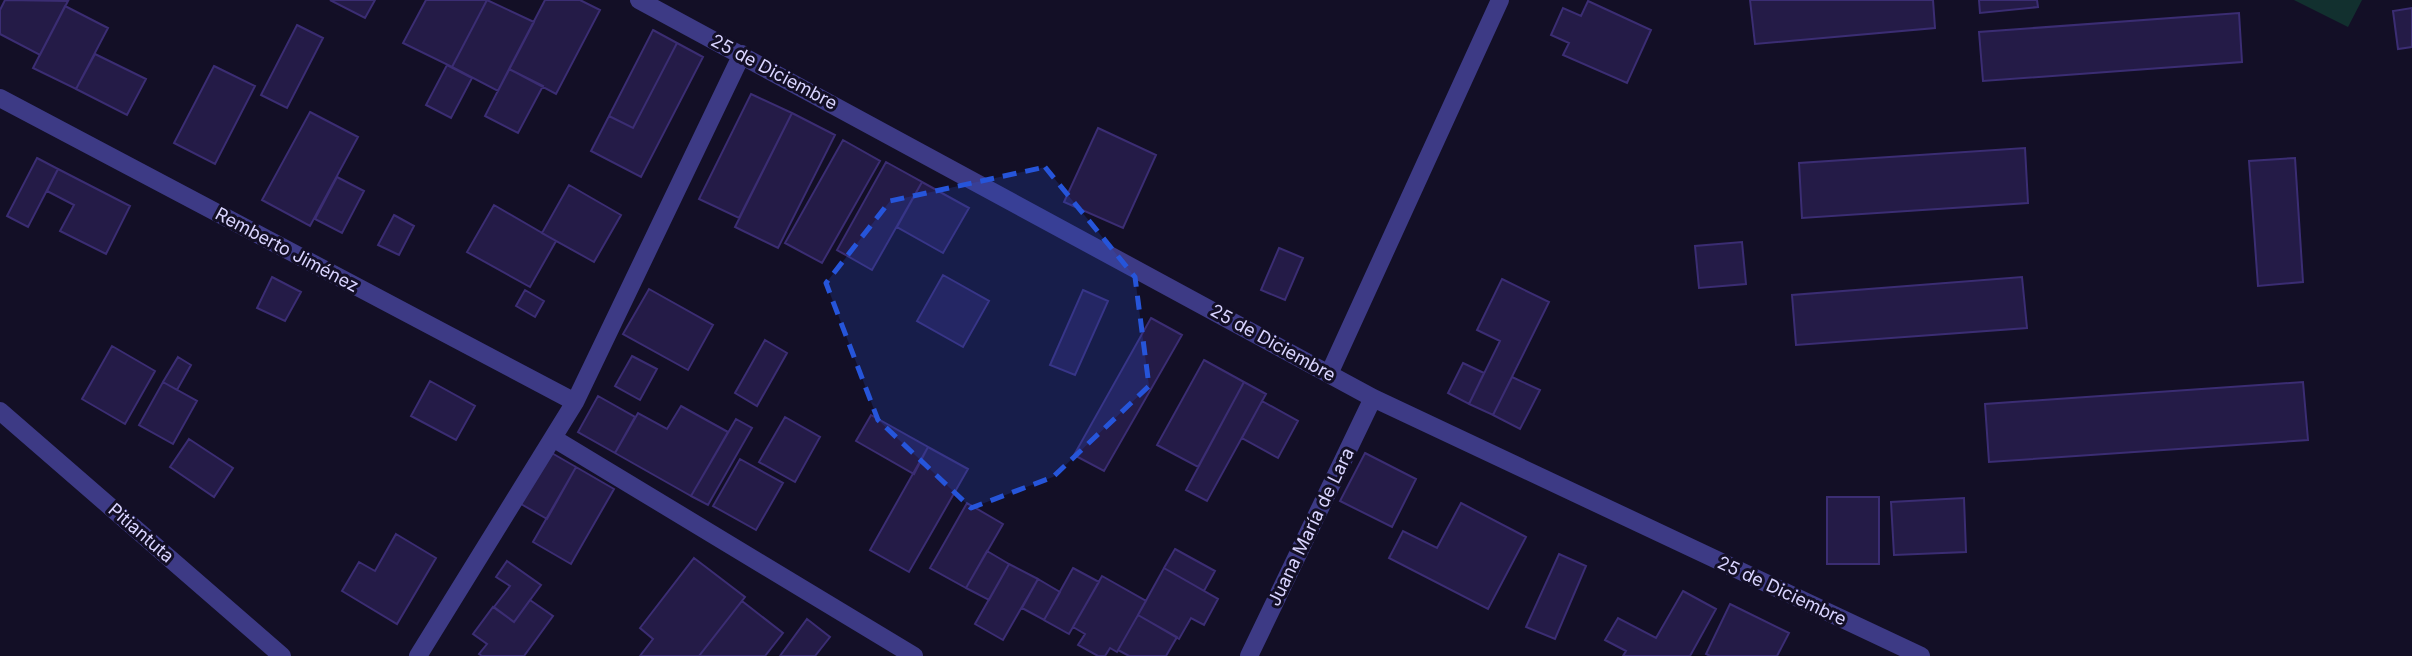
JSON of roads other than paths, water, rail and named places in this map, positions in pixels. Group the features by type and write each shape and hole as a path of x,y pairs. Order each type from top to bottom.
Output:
{"street":[{"name":"25 de Diciembre","path":"639,0 1373,398 1922,656"},
{"path":"1329,374 1500,0"},
{"path":"418,656 575,402 741,54"},
{"name":"Remberto Jiménez","path":"0,99 575,402"},
{"name":"Juana María de Lara","path":"1249,656 1373,398"},
{"name":"Pitiantuta","path":"0,411 282,656"},
{"path":"553,438 914,656"}]}
